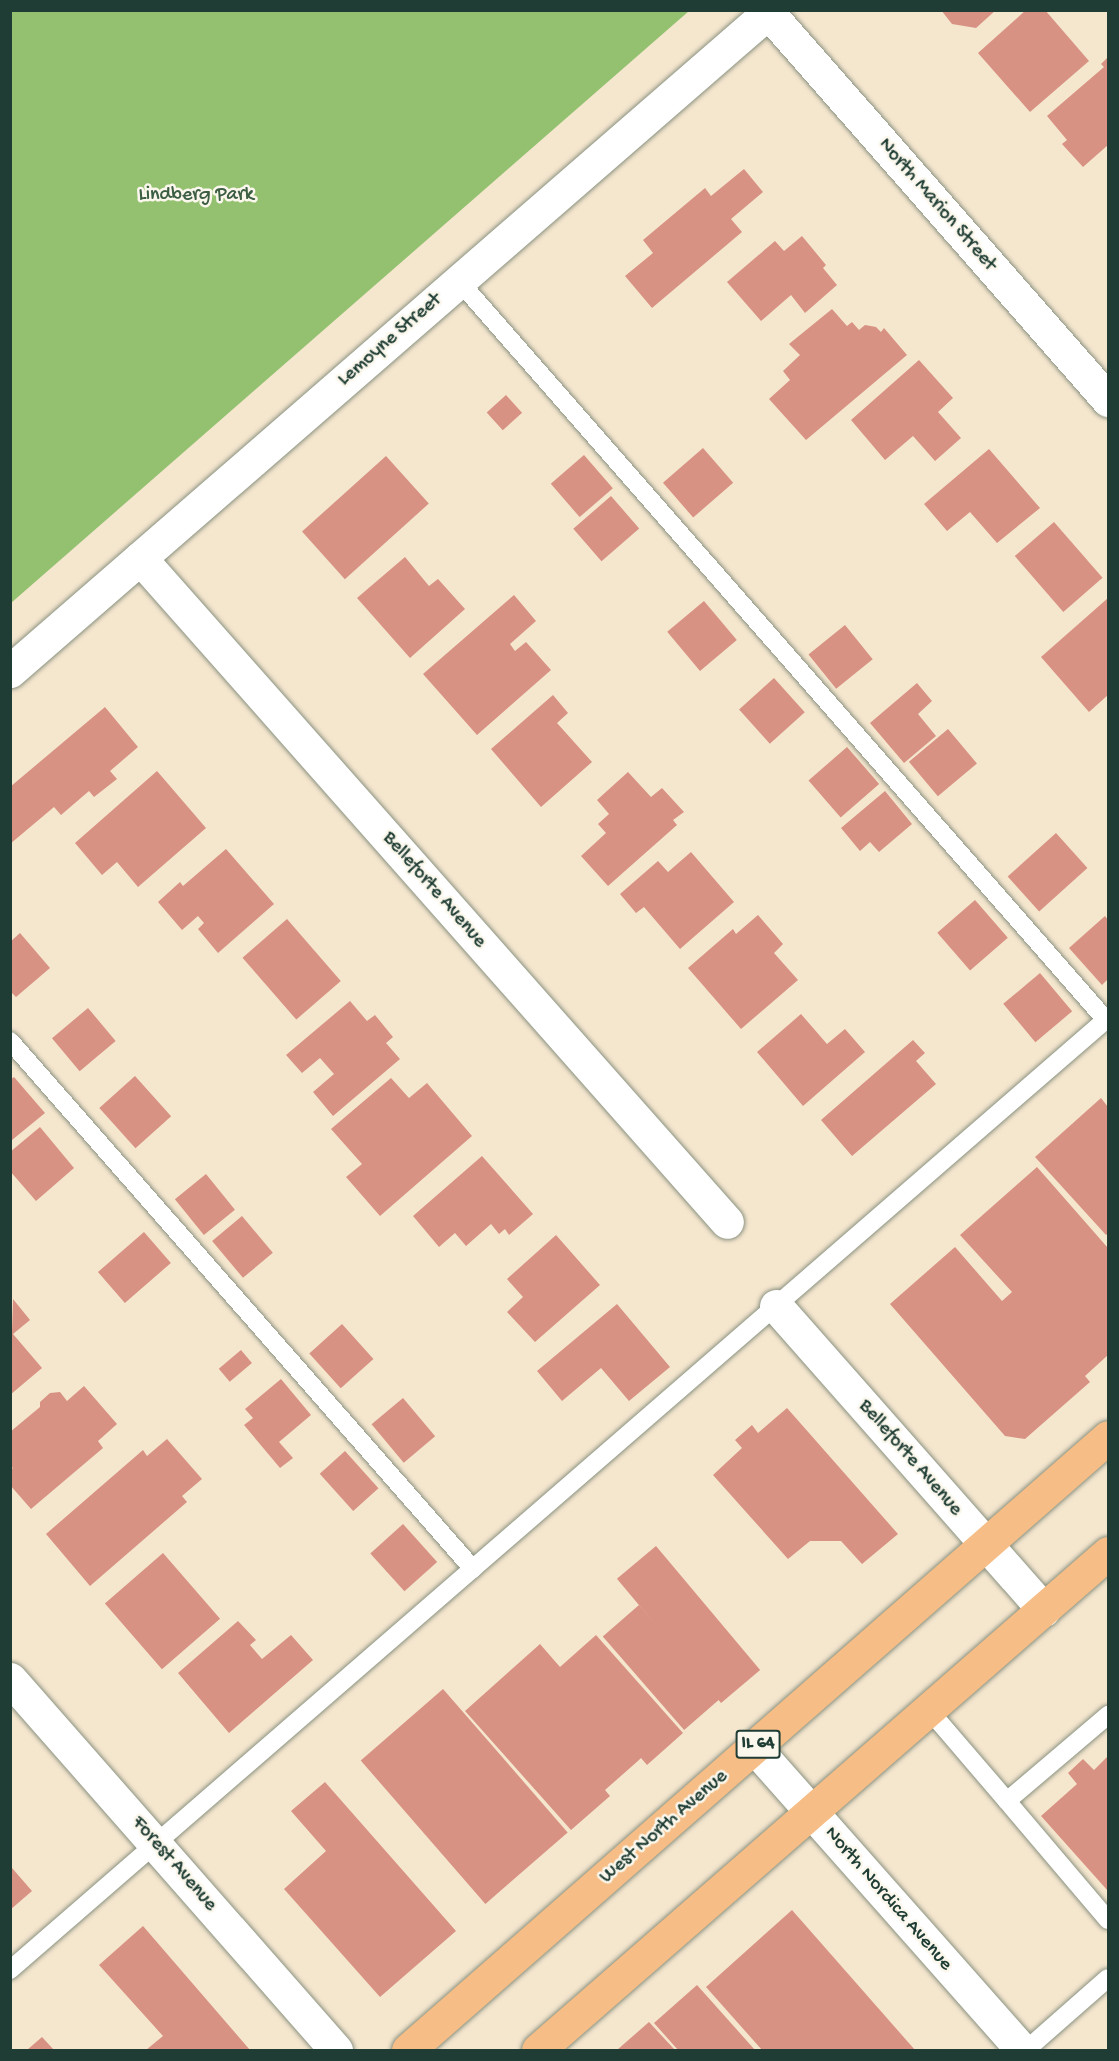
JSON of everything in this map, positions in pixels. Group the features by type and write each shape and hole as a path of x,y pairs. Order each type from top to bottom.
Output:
{"main road":[{"name":"West North Avenue","path":"408,2050 1108,1437"},
{"path":"538,2050 1108,1553"}],"street":[{"name":"Lemoyne Street","path":"10,671 768,11"},
{"name":"North Marion Street","path":"768,11 1108,400"},
{"name":"Belleforte Avenue","path":"140,558 727,1222"},
{"name":"Belleforte Avenue","path":"776,1306 1044,1610"},
{"name":"Forest Avenue","path":"10,1679 336,2050"},
{"name":"North Nordica Avenue","path":"754,1747 1024,2050"}],"lane":[{"path":"10,1970 1107,1019 459,281"},
{"path":"10,1041 473,1569"},
{"path":"929,1710 1108,1920"},
{"path":"1007,1801 1108,1715"},
{"path":"1024,2050 1108,1978"}],"green space":[{"name":"Lindberg Park","path":"11,10 689,10 689,11 11,603"}],"building":[{"path":"941,10 996,10 976,28 952,24"},
{"path":"1026,10 1045,10 1089,61 1030,112 978,53"},
{"path":"1108,57 1108,145 1083,167 1062,144 1067,140 1047,116 1104,67 1101,64"},
{"path":"744,169 763,192 731,219 742,232 652,308 625,276 653,253 643,240 705,188 711,196"},
{"path":"802,236 826,265 823,268 837,285 805,313 791,295 761,321 727,282 775,241 784,251"},
{"path":"832,309 847,326 852,322 859,330 865,325 876,327 881,332 884,328 907,355 806,440 769,399 790,380 783,371 800,355 789,344"},
{"path":"919,360 953,398 938,412 961,438 935,461 913,436 885,460 851,420"},
{"path":"506,395 522,413 503,430 487,412"},
{"path":"703,448 733,483 693,517 663,483"},
{"path":"989,449 1040,508 997,543 970,512 947,531 924,504"},
{"path":"584,455 613,488 580,517 551,484"},
{"path":"386,456 429,504 345,579 302,532"},
{"path":"611,496 639,528 601,561 573,529"},
{"path":"1054,522 1103,578 1063,612 1015,556"},
{"path":"405,557 429,586 438,579 465,609 410,658 357,598"},
{"path":"514,595 536,621 510,644 515,651 526,642 551,670 477,735 423,674"},
{"path":"1108,598 1108,695 1089,712 1041,657"},
{"path":"704,601 737,640 700,671 667,632"},
{"path":"845,625 873,659 836,689 808,655"},
{"path":"774,678 805,712 770,744 739,709"},
{"path":"917,683 932,701 918,714 936,736 904,763 870,723"},
{"path":"553,695 568,713 557,723 592,762 541,807 491,749"},
{"path":"105,707 138,747 110,771 117,779 94,797 89,791 61,815 54,807 10,844 10,787"},
{"path":"948,729 977,763 938,796 909,762"},
{"path":"847,747 879,784 841,817 809,780"},
{"path":"157,771 206,828 138,887 117,862 102,875 75,843"},
{"path":"628,772 651,797 662,788 684,812 673,820 677,825 608,886 581,856 606,833 598,824 609,814 597,800"},
{"path":"885,791 912,824 879,852 870,842 860,851 841,828"},
{"path":"1056,833 1087,868 1039,911 1008,876"},
{"path":"226,849 274,904 218,953 198,929 204,923 198,916 182,930 158,902 180,882 183,886"},
{"path":"691,852 734,902 680,949 644,907 636,913 620,894 658,861 668,872"},
{"path":"975,900 1008,938 970,971 937,933"},
{"path":"758,915 783,944 774,953 798,980 741,1029 688,968 733,929 736,934"},
{"path":"1105,916 1108,920 1108,979 1102,985 1069,948"},
{"path":"287,919 341,981 296,1020 242,958"},
{"path":"20,933 50,968 16,997 10,991 10,942"},
{"path":"1040,973 1072,1011 1035,1042 1003,1004"},
{"path":"350,1001 367,1021 375,1015 393,1037 386,1043 400,1059 333,1116 313,1092 334,1074 320,1058 302,1073 286,1055"},
{"path":"88,1008 116,1041 80,1071 52,1038"},
{"path":"801,1014 827,1044 845,1029 865,1052 803,1106 757,1052"},
{"path":"913,1040 925,1053 916,1061 936,1084 852,1156 821,1120"},
{"path":"135,1076 171,1116 135,1148 99,1108"},
{"path":"14,1077 45,1113 12,1140 10,1080"},
{"path":"391,1078 409,1098 427,1083 472,1136 380,1216 346,1177 362,1164 331,1129"},
{"path":"1101,1098 1108,1107 1108,1233 1106,1235 1035,1157"},
{"path":"40,1127 74,1168 36,1201 10,1171 10,1152"},
{"path":"482,1156 533,1214 509,1235 505,1229 499,1234 491,1224 466,1246 455,1233 439,1247 413,1216"},
{"path":"1037,1167 1108,1248 1108,1355 1085,1376 1090,1382 1025,1439 1005,1436 890,1304 955,1247 1002,1301 1012,1292 960,1235"},
{"path":"206,1174 235,1210 204,1235 175,1199"},
{"path":"242,1216 273,1253 243,1278 212,1241"},
{"path":"144,1232 171,1263 125,1303 98,1272"},
{"path":"556,1235 600,1285 535,1342 507,1312 523,1297 507,1279"},
{"path":"13,1299 30,1320 13,1334 42,1368 10,1395"},
{"path":"617,1304 670,1367 629,1401 601,1368 562,1401 537,1371"},
{"path":"342,1324 373,1359 341,1388 309,1353"},
{"path":"241,1350 252,1363 230,1382 219,1369"},
{"path":"281,1379 311,1415 279,1442 293,1458 280,1468 244,1425 253,1418 245,1409"},
{"path":"84,1386 117,1424 98,1441 103,1448 31,1509 10,1485 10,1470 13,1468 10,1465 10,1432 40,1407 40,1402 50,1393 60,1392 67,1401"},
{"path":"403,1398 435,1436 404,1463 372,1424"},
{"path":"787,1408 898,1534 862,1564 841,1541 810,1541 788,1559 713,1475 742,1448 735,1440 752,1425 758,1433"},
{"path":"167,1439 202,1479 182,1496 187,1502 90,1586 46,1534 143,1450 147,1456"},
{"path":"345,1451 378,1488 353,1511 320,1474"},
{"path":"403,1524 437,1562 404,1591 370,1553"},
{"path":"656,1546 760,1670 721,1703 617,1579"},
{"path":"163,1553 220,1619 162,1669 105,1604"},
{"path":"639,1605 720,1699 684,1730 603,1636"},
{"path":"238,1621 256,1640 250,1645 262,1659 291,1635 313,1660 229,1733 178,1673"},
{"path":"596,1635 683,1733 647,1765 641,1758 605,1790 610,1796 571,1830 465,1711 540,1644 560,1667"},
{"path":"443,1689 568,1832 485,1904 361,1761"},
{"path":"1108,1756 1108,1891 1041,1816 1077,1784 1068,1773 1083,1759 1094,1770"},
{"path":"325,1782 456,1931 380,1997 284,1889 326,1851 291,1811"},
{"path":"12,1868 32,1891 10,1910 10,1869"},
{"path":"792,1910 915,2050 762,2050 706,1987"},
{"path":"143,1926 250,2050 146,2050 163,2036 99,1965"},
{"path":"697,1985 755,2050 678,2050 654,2023"},
{"path":"649,2022 675,2050 617,2050"},
{"path":"42,2037 54,2050 27,2050"}]}
